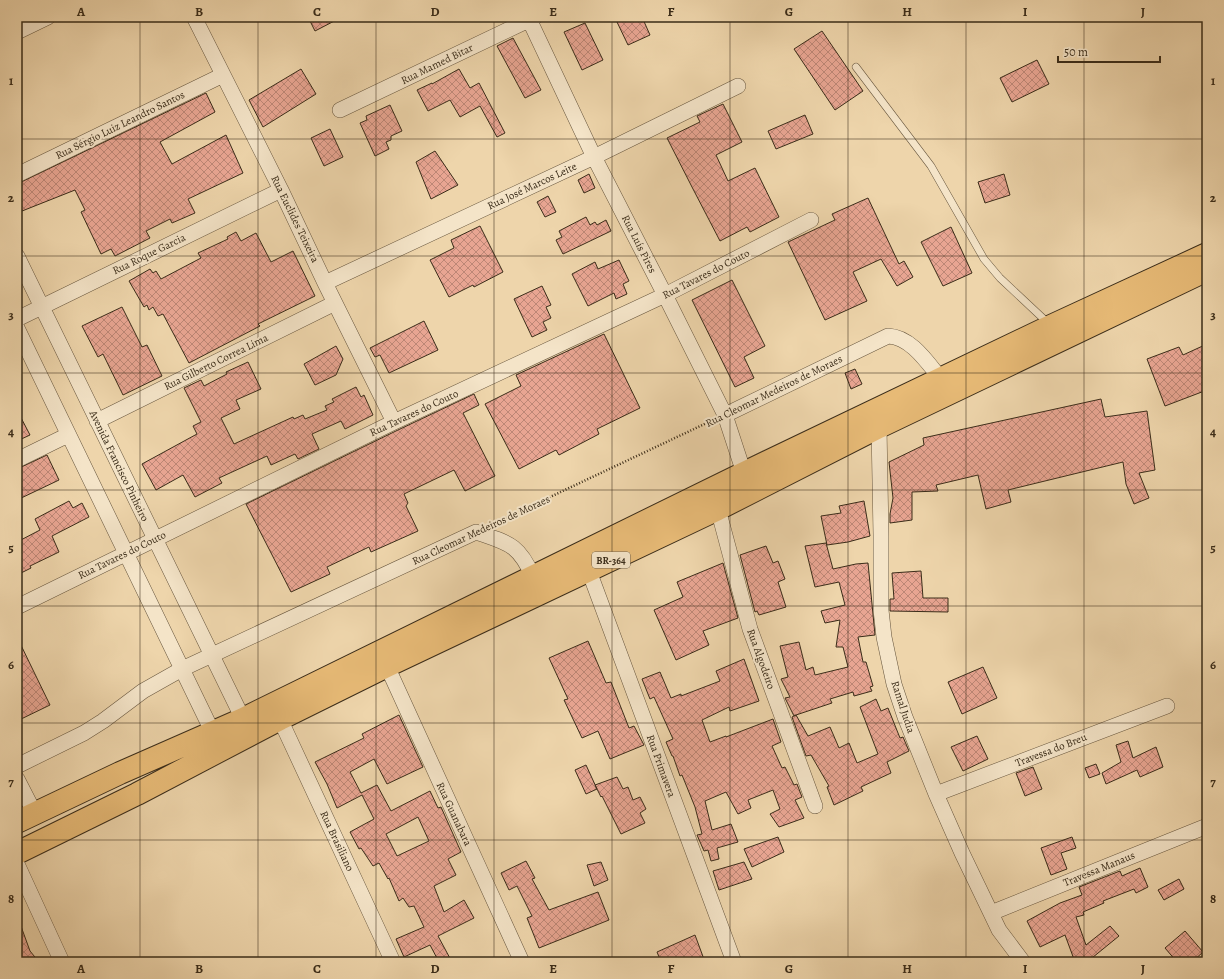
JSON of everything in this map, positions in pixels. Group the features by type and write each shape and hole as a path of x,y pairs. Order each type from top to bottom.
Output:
{"highway":[{"name":"BR-364","path":"26,818 120,773 243,719 744,474 1051,326 1207,254"},
{"name":"BR-364","path":"17,853 129,798 280,719 387,666 718,509 879,426 1207,270"},
{"path":"120,773 130,782 131,787 129,798"}],"street":[{"path":"17,32 48,17"},
{"name":"Rua Euclides Teixeira","path":"194,17 281,190 394,422"},
{"name":"Rua Mamed Bitar","path":"340,110 530,18"},
{"name":"Rua Luís Pires","path":"530,18 594,157 725,415 744,474"},
{"name":"Rua Sérgio Luiz Leandro Santos","path":"17,176 223,75"},
{"name":"Rua José Marcos Leite","path":"325,283 594,157 738,86"},
{"name":"Rua Roque Garcia","path":"17,318 281,190"},
{"name":"Rua Tavares do Couto","path":"17,607 394,422 665,295 811,220"},
{"name":"Avenida Francisco Pinheiro","path":"17,256 243,719"},
{"name":"Rua Gilberto Correa Lima","path":"97,421 335,303"},
{"path":"17,328 213,733"},
{"name":"Rua Cleomar Medeiros de Moraes","path":"725,415 888,336 896,336 918,351 941,379"},
{"name":"Ramal Judia","path":"879,426 881,610 884,637 894,684 905,717 936,794 990,912 999,930 1023,962"},
{"path":"17,460 68,435"},
{"name":"Rua Algodeiro","path":"718,509 750,629 815,806"},
{"path":"476,532 502,541 518,550 528,564 533,577"},
{"name":"Rua Cleomar Medeiros de Moraes","path":"17,766 84,733 103,721 143,691 182,669 476,532"},
{"name":"Rua Primavera","path":"589,570 734,962"},
{"name":"Rua Guanabara","path":"387,666 522,962"},
{"name":"Travessa do Breu","path":"936,794 1166,706"},
{"name":"Rua Brasiliano","path":"280,719 393,962"},
{"path":"17,779 26,818"},
{"name":"Travessa Manaus","path":"990,912 1207,826"},
{"path":"17,864 62,962"}],"lane":[{"path":"856,67 931,166 984,259 1000,278 1051,326"}],"path":[{"name":"Rua Cleomar Medeiros de Moraes","path":"476,532 725,415"}],"building":[{"path":"308,17 342,17 315,31"},
{"path":"627,17 642,17 650,35 628,45 617,22"},
{"path":"585,23 603,60 582,70 564,32"},
{"path":"822,31 863,91 835,110 794,49"},
{"path":"513,38 541,90 525,98 497,46"},
{"path":"1037,60 1049,84 1012,102 1000,78"},
{"path":"301,69 316,94 263,127 249,100"},
{"path":"459,69 470,88 479,83 505,133 497,137 480,106 460,117 450,100 428,111 417,90 432,84"},
{"path":"206,93 215,112 160,142 172,164 226,135 243,173 188,199 195,213 172,223 170,219 146,231 150,238 115,256 111,249 101,254 81,212 85,210 75,190 17,213 17,184"},
{"path":"723,104 742,142 716,155 728,181 755,168 779,217 750,232 747,227 720,241 667,138 700,122 697,116"},
{"path":"390,105 402,131 391,136 391,140 386,142 389,149 375,156 360,123 367,120 366,116"},
{"path":"805,115 813,134 776,149 768,131"},
{"path":"330,129 343,157 324,166 311,138"},
{"path":"435,151 458,185 431,199 416,162"},
{"path":"589,174 595,188 584,193 578,180"},
{"path":"1004,174 1010,195 985,203 978,182"},
{"path":"548,196 556,212 545,217 537,202"},
{"path":"868,198 899,264 904,261 913,277 897,286 881,259 853,272 867,301 825,320 788,242 835,220 832,214"},
{"path":"586,217 590,225 595,222 597,225 606,220 611,231 563,254 556,240 562,237 559,231"},
{"path":"480,226 503,272 474,287 473,285 449,297 430,260 454,248 451,240"},
{"path":"951,227 972,273 943,286 921,242"},
{"path":"236,232 241,241 256,233 271,262 293,251 315,296 258,324 260,326 189,363 163,314 158,316 153,307 149,310 147,305 144,307 129,281 150,269 153,273 156,271 161,279 201,258 198,253 228,239 227,237"},
{"path":"619,260 629,281 623,284 627,294 616,299 614,293 588,306 572,274 595,262 598,269"},
{"path":"732,280 765,346 744,357 754,378 735,387 692,300"},
{"path":"542,286 551,305 546,307 551,318 543,322 547,330 532,337 514,299"},
{"path":"122,307 142,347 147,345 162,376 123,395 103,354 98,357 82,326"},
{"path":"424,321 438,350 389,373 380,355 375,357 370,348"},
{"path":"604,334 640,408 597,429 599,434 559,455 556,450 519,469 485,404 521,386 516,375"},
{"path":"1207,344 1207,390 1165,406 1147,359 1179,347 1183,355"},
{"path":"336,346 343,359 336,375 315,385 304,364"},
{"path":"248,362 261,389 236,400 240,409 221,418 234,444 293,417 294,419 303,415 305,419 327,410 325,406 334,402 332,399 356,387 361,397 364,395 373,415 345,429 341,421 312,434 319,449 298,459 295,454 271,465 267,456 219,478 222,483 195,497 183,475 156,490 142,464 197,434 193,426 201,422 184,388 201,380 204,386 227,374 226,372"},
{"path":"855,369 862,384 851,389 845,373"},
{"path":"474,394 479,405 463,413 495,476 465,491 454,470 404,494 408,503 406,506 418,531 371,552 369,547 327,567 330,574 291,592 246,504"},
{"path":"1101,399 1105,417 1147,411 1155,470 1139,473 1149,498 1134,504 1126,484 1123,462 1008,490 1011,502 986,509 978,475 936,485 938,491 912,492 912,520 890,523 893,498 889,462 924,445 923,438"},
{"path":"17,410 30,435 17,441"},
{"path":"47,455 59,480 17,500 17,469"},
{"path":"69,501 73,508 82,503 89,517 52,536 59,552 30,566 31,568 17,575 17,542 40,530 35,519"},
{"path":"864,501 870,536 848,542 827,545 821,516 841,513 839,506"},
{"path":"826,543 833,569 868,563 875,635 858,637 863,662 866,662 873,686 870,687 872,691 854,696 853,692 830,699 832,703 796,715 808,736 830,727 839,748 849,743 857,763 878,754 860,707 876,699 881,711 888,708 900,738 903,737 909,751 887,762 891,773 861,787 863,791 834,805 827,787 829,786 811,755 806,756 792,717 794,716 785,698 790,697 781,679 788,677 780,646 799,642 806,670 813,667 815,675 848,667 843,647 836,647 840,620 825,623 821,611 845,605 839,582 815,587 805,546"},
{"path":"766,546 773,563 778,561 785,579 778,582 786,607 759,615 757,611 755,612 740,555"},
{"path":"723,563 738,618 703,631 709,645 676,660 654,610 683,597 677,582"},
{"path":"921,571 923,598 948,598 948,612 890,611 890,599 894,599 892,573"},
{"path":"17,637 50,705 17,721"},
{"path":"588,641 606,683 611,682 629,728 634,726 644,745 610,759 598,731 582,738 564,700 568,699 549,658"},
{"path":"744,659 759,701 730,711 729,707 702,720 710,742 773,719 781,742 772,746 782,768 785,767 794,785 797,784 802,797 795,800 804,818 779,827 770,814 780,809 773,790 748,800 751,808 738,814 726,792 705,801 712,830 731,824 738,842 717,848 719,859 711,861 708,850 704,851 697,835 702,834 695,807 666,742 673,739 654,697 650,699 642,679 660,672 671,698 681,694 681,696 720,681 716,671"},
{"path":"983,667 997,698 962,714 948,682"},
{"path":"399,715 423,767 387,784 374,759 350,772 361,793 377,785 391,811 430,791 438,808 441,807 461,852 448,859 456,875 434,886 444,912 464,900 474,918 438,936 452,962 439,962 430,945 404,957 396,939 424,927 414,906 409,907 403,898 399,901 389,878 388,879 379,863 373,866 361,848 359,849 350,832 374,819 362,795 337,808 327,784 315,762 364,738 362,734","holes":["418,817 429,841 397,856 386,834"]},
{"path":"977,736 988,759 963,771 951,747"},
{"path":"1128,741 1133,758 1156,747 1163,767 1140,777 1137,770 1106,784 1102,773 1121,762 1116,745"},
{"path":"1096,764 1100,774 1089,778 1085,768"},
{"path":"586,765 597,789 586,794 575,770"},
{"path":"1033,767 1042,789 1025,796 1016,773"},
{"path":"617,777 623,789 628,787 633,800 640,797 646,809 640,813 645,823 621,834 595,785"},
{"path":"778,837 784,852 752,867 744,849"},
{"path":"1072,837 1076,848 1061,853 1067,869 1051,875 1041,848"},
{"path":"526,861 535,878 532,879 549,910 598,892 609,920 539,948 527,918 532,916 517,886 509,890 501,873"},
{"path":"601,862 608,880 594,886 587,865"},
{"path":"744,862 752,879 719,890 713,871"},
{"path":"1140,868 1148,887 1136,893 1134,889 1103,901 1104,903 1083,912 1084,915 1076,917 1086,945 1110,926 1119,936 1087,962 1075,962 1065,935 1040,947 1027,921 1060,903 1082,895 1079,887 1120,871 1122,876"},
{"path":"1179,879 1184,889 1164,900 1158,890"},
{"path":"18,918 30,951 39,962 17,962"},
{"path":"1185,931 1203,952 1192,962 1177,962 1165,948"},
{"path":"695,935 705,962 661,962 657,952"}]}
